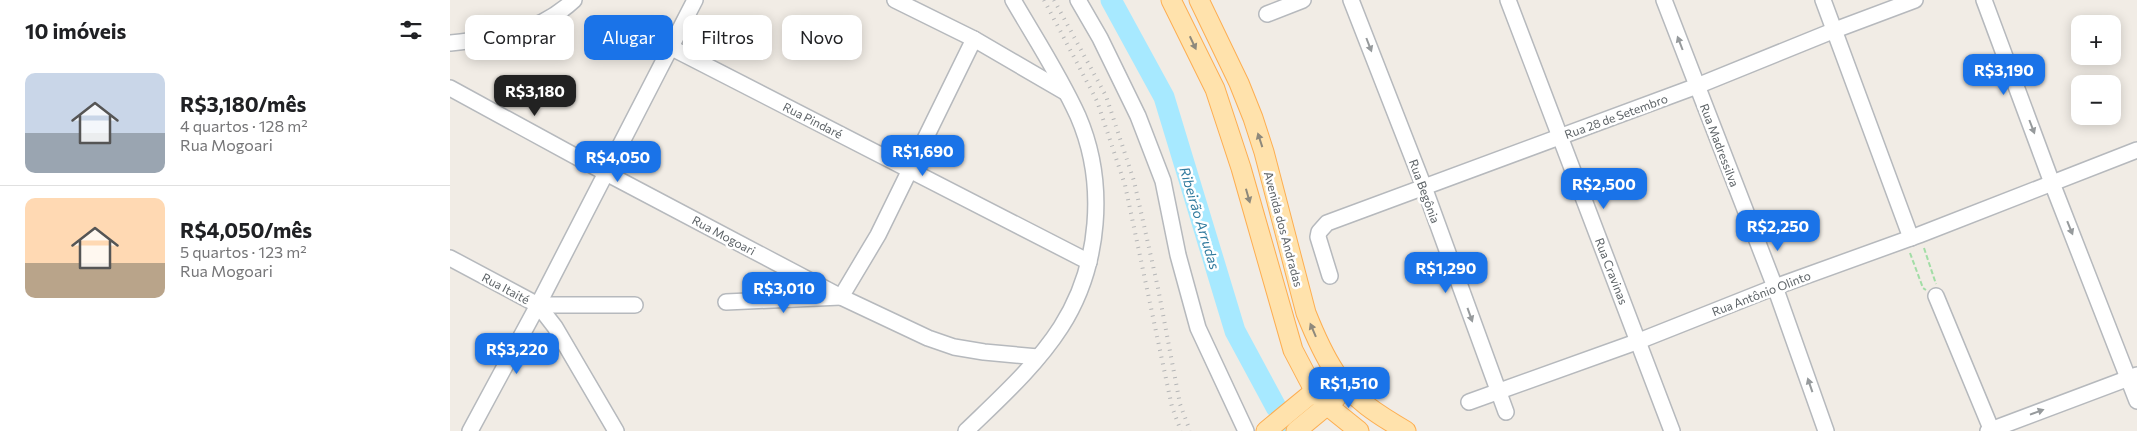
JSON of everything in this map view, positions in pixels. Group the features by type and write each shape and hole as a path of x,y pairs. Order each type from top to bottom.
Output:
{"main road":[{"name":"Avenida dos Andradas","path":"1171,0 1215,88 1241,168 1287,334 1310,395 1323,410 1359,431"},
{"name":"Avenida dos Andradas","path":"1199,0 1231,66 1253,118 1264,152 1306,313 1335,373 1367,405 1406,431"},
{"path":"1266,431 1335,373"},
{"path":"1296,431 1323,410 1347,387"}],"street":[{"path":"450,43 502,38 533,26 561,12 574,0"},
{"path":"673,41 695,0"},
{"path":"895,0 974,39 1066,92"},
{"path":"966,431 1038,357 1060,328 1078,295 1089,262 1096,217 1096,181 1086,139 1066,92 1013,0"},
{"path":"1078,0 1100,38 1138,116 1163,181 1178,255 1198,328 1246,431"},
{"path":"1267,14 1303,0"},
{"name":"Rua Begônia","path":"1351,0 1424,187 1506,412"},
{"name":"Rua Cravinas","path":"1508,0 1672,431"},
{"name":"Rua Madressilva","path":"1664,0 1775,287 1826,431"},
{"path":"1823,0 1912,238"},
{"name":"Rua 28 de Setembro","path":"1330,276 1319,243 1319,232 1327,224 1697,86 1915,0"},
{"path":"1984,0 2052,183 2133,377 2137,401"},
{"path":"726,302 841,297 878,235 974,39"},
{"name":"Rua Pindaré","path":"673,49 1089,262"},
{"path":"470,431 538,306 663,60"},
{"name":"Rua Mogoari","path":"450,88 841,297 928,338 954,347 1038,357"},
{"name":"Rua Antônio Olinto","path":"1469,402 1498,390 1639,341 1775,287 1912,238 2137,150"},
{"name":"Rua Itaité","path":"450,258 538,306 555,327 616,431"},
{"path":"1936,296 1990,431 2133,377"},
{"path":"538,306 635,305"}],"path":[{"path":"1912,238 1936,283 1936,296"},
{"path":"1912,238 1923,288 1936,296"}],"waterway":[{"name":"Ribeirão Arrudas","path":"1111,0 1164,97 1235,331 1276,407 1296,431"}],"railway":[{"path":"1044,0 1097,101 1125,185 1172,407 1181,431"},
{"path":"1054,0 1106,96 1134,181 1158,288 1180,404 1190,431"}]}
